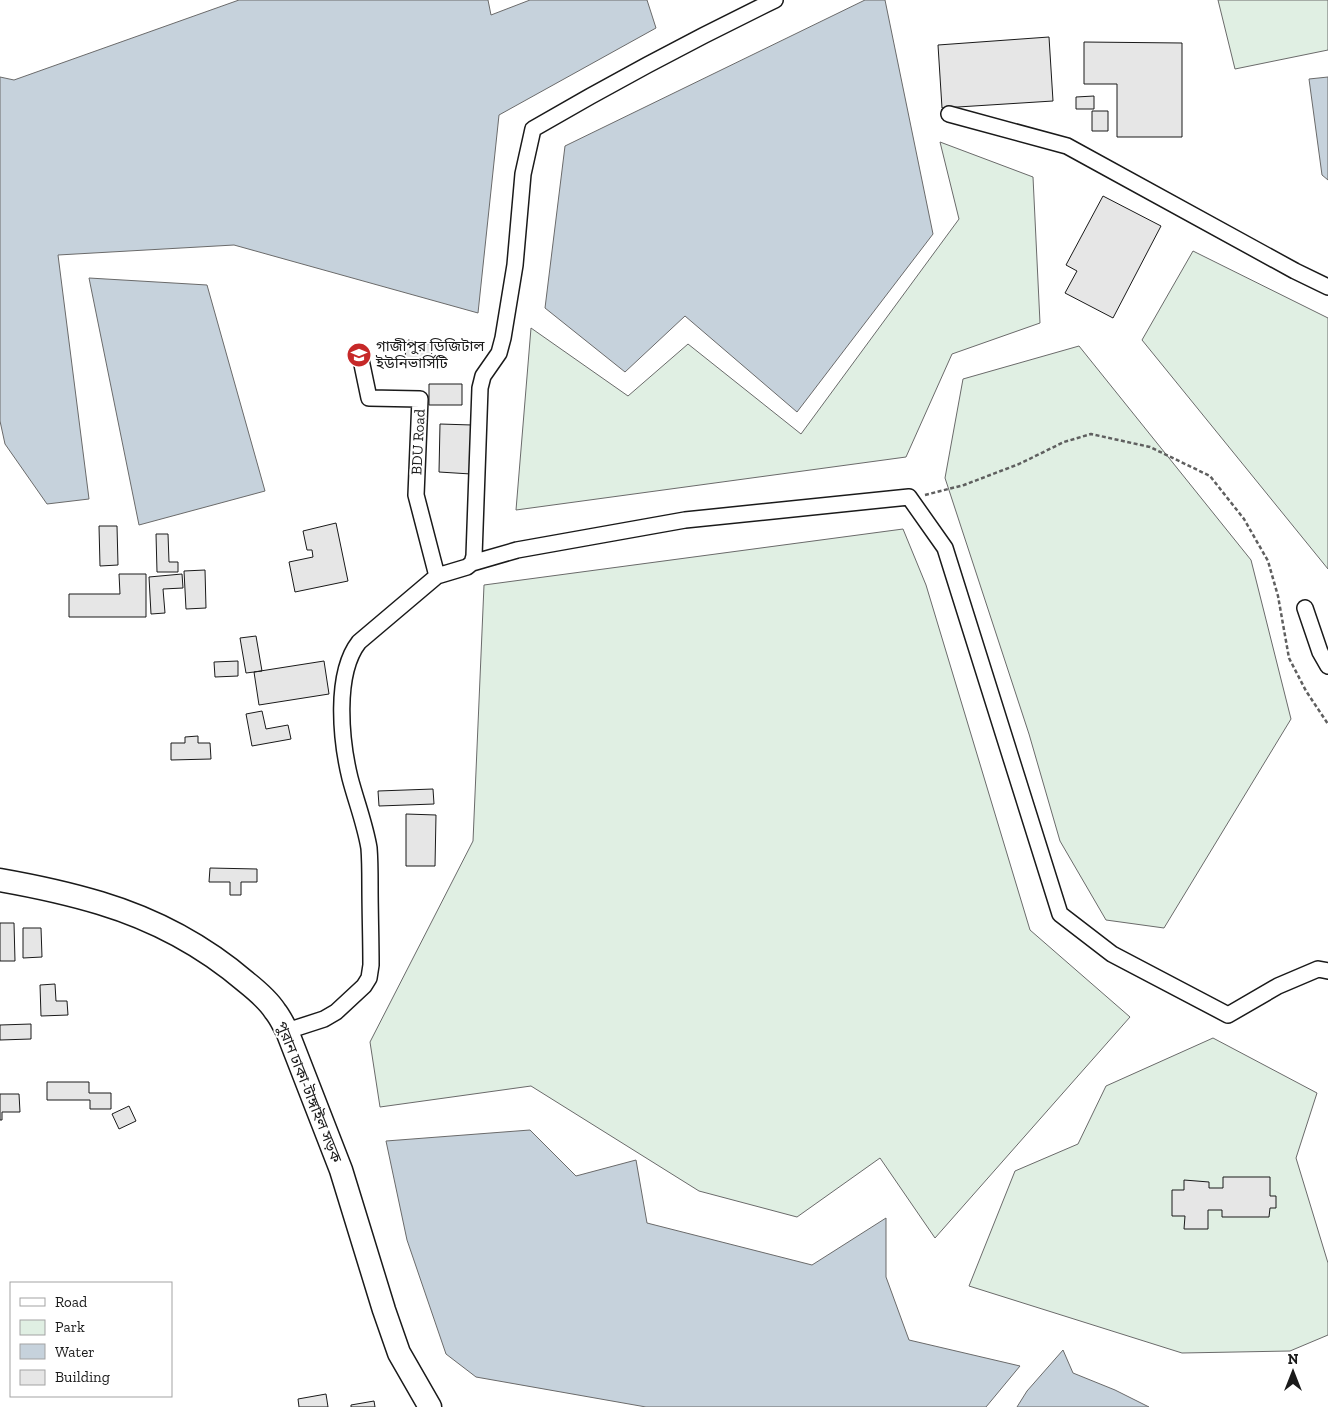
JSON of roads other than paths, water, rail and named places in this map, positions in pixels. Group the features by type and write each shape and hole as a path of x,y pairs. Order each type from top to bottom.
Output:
{"highway":[{"name":"পুরান ঢাকা-টাঙ্গাইল সড়ক","path":"0,880 48,889 100,903 159,926 204,951 233,971 256,990 275,1010 287,1031 341,1170 384,1310 399,1352 430,1407"}],"street":[{"path":"472,563 474,556 480,388 483,376 499,353 503,338 515,265 523,174 533,129 704,34 775,0"},
{"path":"949,114 1067,146 1295,271 1328,287"},
{"name":"BDU Road","path":"360,355 369,398 420,399 416,495 438,576"},
{"path":"287,1031 324,1019 336,1012 364,986 369,978 371,965 369,850 365,827 350,776 344,741 343,701 345,674 352,651 359,642 438,576 467,567 472,563 517,550 685,520 909,497 945,548 1060,914 1112,954 1228,1015 1278,986 1318,969 1328,971"},
{"path":"1305,608 1320,652 1328,666"}],"water":[{"path":"239,0 488,0 491,15 530,0 647,0 656,28 499,115 478,313 234,245 58,255 89,499 47,504 5,444 0,421 0,77 14,80"},
{"path":"865,0 885,0 933,234 797,412 685,316 625,372 545,308 565,146"},
{"path":"1328,77 1328,180 1322,175 1309,79"},
{"path":"89,278 207,285 265,491 139,525"},
{"path":"530,1130 576,1176 636,1160 647,1223 812,1265 886,1218 886,1277 909,1340 1020,1366 986,1407 646,1407 476,1377 446,1354 407,1240 386,1141"},
{"path":"1063,1350 1073,1373 1115,1390 1149,1407 1017,1407 1027,1391"}],"place":[{"name":"গাজীপুর ডিজিটাল ইউনিভার্সিটি","path":"359,355"}]}
